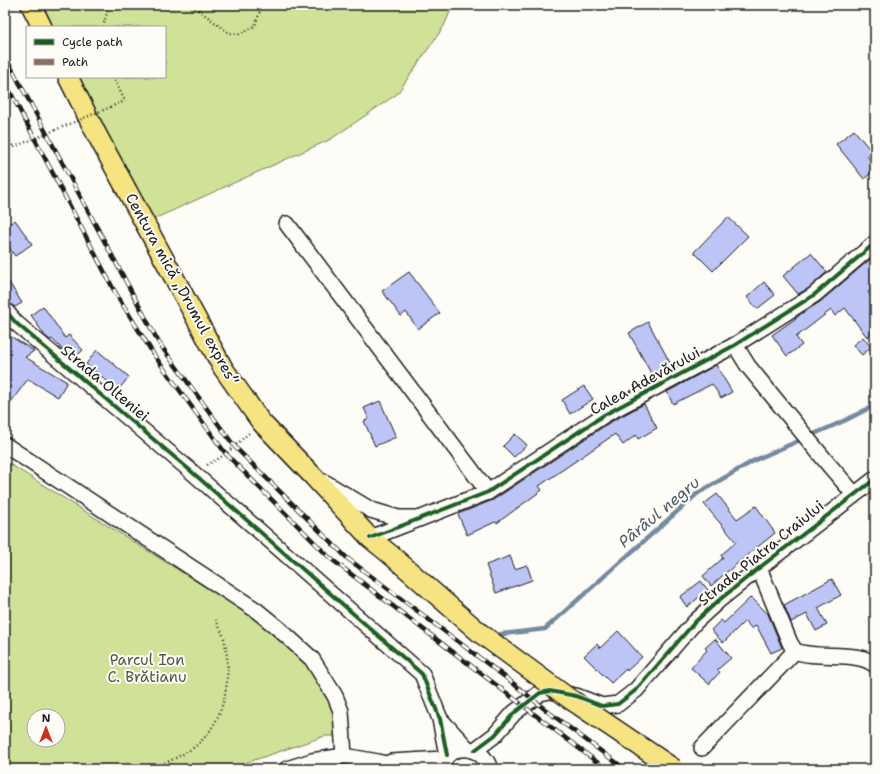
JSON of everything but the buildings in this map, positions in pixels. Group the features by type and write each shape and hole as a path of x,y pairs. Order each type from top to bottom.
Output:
{"main road":[{"path":"31,5 42,26"},
{"name":"Centura mică „Drumul expres”","path":"68,78 97,135 223,368 261,422 370,538 480,633 570,699 674,769"}],"street":[{"path":"287,224 488,492"},
{"name":"Calea Adevărului","path":"370,538 488,492 604,415 734,345 814,295 875,243"},
{"name":"Strada Olteniei","path":"5,310 16,323 192,472 422,674 440,719"},
{"path":"734,345 748,366 854,494"},
{"path":"5,445 256,610 312,659 335,696 341,711 344,756"},
{"path":"313,476 371,510 398,518 422,518"},
{"name":"Strada Piatra Craiului","path":"378,762 444,761 459,749 471,749 495,735 514,713 540,693 550,691 576,696 602,706 618,704 636,690 695,622 759,568 875,479"},
{"path":"759,568 790,643 795,650 809,655 861,658 875,665"},
{"path":"702,748 795,650"},
{"path":"440,719 471,749 482,754 489,767"},
{"path":"440,719 444,761"},
{"name":"Strada Piatra Craiului","path":"489,767 495,735"},
{"path":"287,769 312,761 344,756 378,762 404,769"}],"path":[{"path":"103,26 108,5"},
{"path":"192,5 229,33 238,34 255,26 260,11 260,5"},
{"path":"5,135 14,147 125,101 113,78"},
{"path":"192,472 226,454 261,422"},
{"path":"154,769 196,745 214,726 226,689 227,664 225,642 216,620"}],"green space":[{"path":"31,5 453,5 444,26 397,94 331,139 145,223 69,78 166,78 166,26 42,26"},
{"name":"Parcul Ion C. Brătianu","path":"5,461 253,617 321,677 337,714 337,736 325,736 228,769 5,769"}],"waterway":[{"name":"Pârâul negru","path":"494,635 545,629 698,493 755,460 846,420 875,405"}],"railway":[{"path":"5,56 159,343 235,447 347,558 625,769"},
{"path":"5,82 115,292 154,355 226,454 330,558 606,769"}],"marked path":[{"path":"868,769 875,762"}],"cycle path":[{"path":"370,538 488,492 604,415 735,345 814,295 875,243"},
{"path":"5,310 16,323 192,472 422,674 440,719 447,755"},
{"path":"475,750 495,735 514,713 540,693 550,691 576,696 602,706 618,704 636,690 695,622 718,601 875,479"}]}
